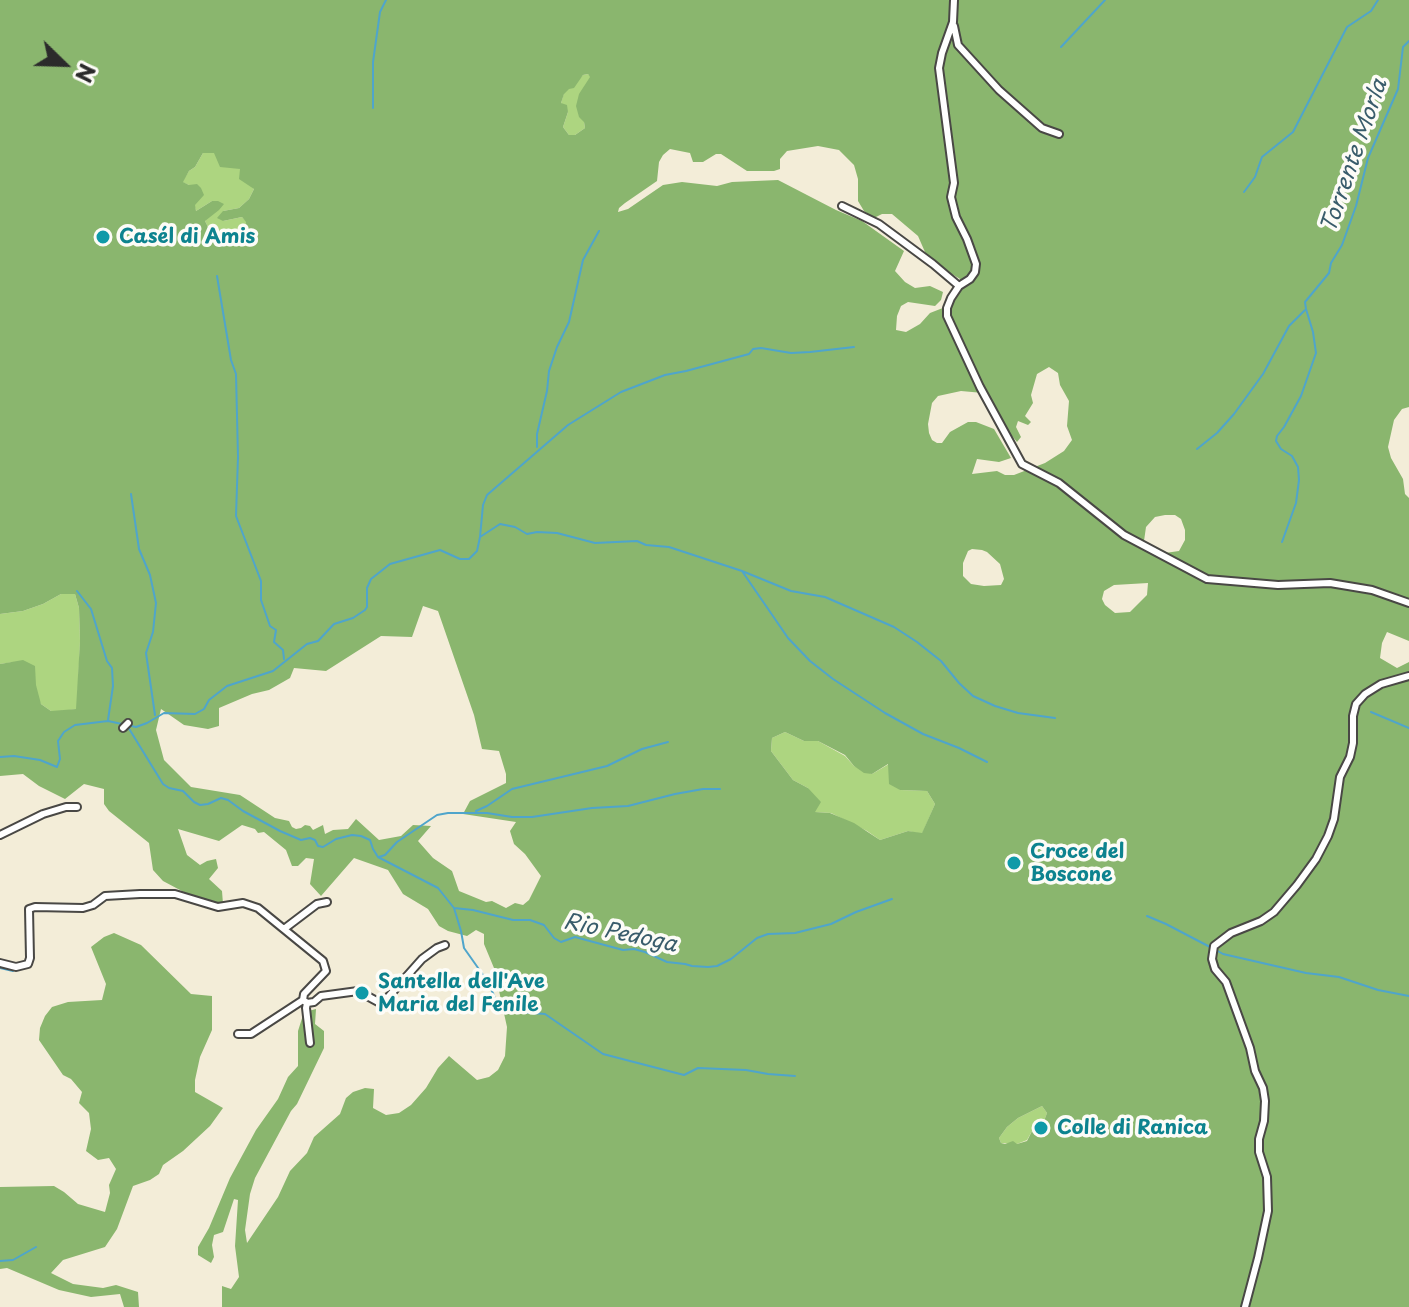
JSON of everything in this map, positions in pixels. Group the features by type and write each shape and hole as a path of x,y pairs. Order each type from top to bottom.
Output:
{"street":[{"path":"954,0 953,22 958,45 999,90 1042,128 1059,134"},
{"path":"953,22 939,68 954,183 951,197 976,264 970,279 959,286 951,298 947,316 980,387 1022,464 1059,483 1124,535 1207,579 1278,585 1330,583 1372,590 1409,603"},
{"path":"842,206 879,224 959,286"},
{"path":"1245,1307 1268,1211 1267,1177 1259,1152 1265,1101 1226,982 1215,969 1212,959 1214,946 1231,933 1274,912 1316,859 1334,819 1340,777 1350,757 1356,704 1381,684 1409,676"},
{"path":"0,835 43,814 77,807"},
{"path":"0,963 16,967 28,964 29,909 42,906 83,908 105,896 175,894 218,907 243,903 258,908 323,961 326,971 304,994 310,1043"},
{"path":"284,929 317,904 327,902"},
{"path":"238,1034 251,1034 321,996 358,991 382,1004 422,959 445,945"}],"green space":[{"path":"0,0 1409,0 1409,407 1402,409 1394,420 1388,447 1409,498 1409,641 1387,632 1380,658 1397,668 1409,662 1409,1307 222,1307 222,1286 231,1289 239,1277 235,1246 238,1200 234,1199 223,1232 214,1235 211,1263 198,1255 198,1247 256,1130 298,1066 298,1031 304,1012 316,1009 315,1024 324,1031 324,1048 297,1104 255,1178 245,1230 247,1243 278,1197 290,1171 307,1153 314,1137 340,1114 346,1098 353,1092 374,1089 373,1108 386,1115 399,1113 411,1105 449,1056 477,1080 489,1077 498,1070 505,1056 507,1027 494,968 484,944 484,934 476,930 467,936 439,926 428,909 403,894 388,870 354,858 321,896 310,884 314,859 306,858 298,866 292,866 286,850 264,832 258,833 242,825 219,841 178,829 187,855 200,865 216,859 218,868 209,879 222,891 223,904 197,899 163,881 153,870 149,843 109,811 104,804 104,789 84,784 65,799 23,774 0,776 0,664 23,660 35,666 41,704 51,711 76,709 80,641 79,608 75,594 61,594 23,611 0,614","holes":["588,74 590,77 579,94 576,106 585,128 575,135 569,135 563,127 567,105 561,103 564,94 574,88 583,75","818,146 839,150 854,165 858,179 858,201 864,211 874,218 892,214 918,236 934,263 960,279 953,304 930,313 920,324 906,332 896,330 901,306 908,302 935,306 943,292 930,286 915,288 905,282 895,271 904,251 862,221 778,180 732,182 717,186 682,182 663,185 628,209 618,212 625,203 657,181 659,162 670,149 690,153 693,162 703,162 721,154 747,171 780,169 780,159 787,151","203,153 214,153 220,167 240,169 239,179 254,189 239,208 223,211 217,218 223,221 242,217 246,226 221,230 208,227 205,221 224,204 212,201 196,211 195,205 204,195 197,184 183,182","1049,367 1058,373 1060,385 1069,401 1067,426 1072,440 1064,451 1045,463 1014,475 997,471 972,474 977,459 999,462 1011,458 994,429 968,422 950,432 942,443 932,440 929,433 932,403 938,396 961,391 983,393 1017,442 1021,437 1016,427 1018,421 1028,425 1031,422 1025,416 1033,403 1031,395 1037,374","1175,515 1181,519 1185,540 1179,551 1165,553 1144,541 1146,527 1155,517","982,550 1000,564 1004,579 1001,585 971,584 963,576 963,563 968,551","1148,583 1147,595 1130,612 1115,613 1105,605 1102,599 1104,591 1114,585","423,606 438,611 474,715 482,749 499,751 506,774 506,783 470,801 463,814 516,822 510,831 514,844 541,876 529,900 523,905 515,903 506,908 459,891 452,871 433,858 418,841 431,826 413,825 401,836 379,840 356,819 348,829 325,834 323,825 313,830 305,825 296,829 289,821 275,818 240,795 191,787 164,760 156,730 161,709 184,725 208,729 219,726 219,708 269,690 290,678 294,668 326,671 381,636 412,637","785,732 804,741 818,741 845,755 864,773 872,774 888,764 889,784 900,790 927,791 935,804 922,833 908,831 880,840 854,823 830,813 815,812 821,802 808,788 793,780 771,751 772,738","1042,1106 1047,1113 1027,1141 1005,1144 999,1138 1018,1118"]},
{"path":"588,74 591,77 585,128 575,135 569,135 563,127 568,112 561,103 564,93"},
{"path":"203,153 215,153 240,169 254,189 239,208 223,211 223,221 242,217 247,222 246,226 221,230 208,227 205,221 212,201 196,211 189,185 182,182"},
{"path":"61,594 75,594 79,608 77,709 51,711 41,704 14,662 0,664 0,614 23,611"},
{"path":"785,732 804,741 818,741 845,756 854,766 872,774 889,764 900,790 927,791 935,804 922,834 908,831 880,840 831,813 814,812 808,788 793,780 771,751 772,738"},
{"path":"114,933 141,945 191,994 212,996 212,1030 200,1057 195,1092 223,1108 210,1126 163,1165 159,1174 133,1186 117,1229 105,1247 63,1260 51,1273 73,1284 103,1288 116,1285 138,1292 139,1307 124,1307 120,1294 91,1297 59,1290 7,1268 0,1269 0,1187 54,1186 78,1204 105,1212 109,1185 116,1169 109,1158 98,1160 86,1151 91,1129 89,1113 79,1103 82,1092 63,1075 39,1040 40,1028 52,1007 68,1002 102,1000 106,984 91,947"},
{"path":"1042,1106 1047,1113 1044,1121 1027,1140 1017,1144 1001,1143 999,1138 1007,1127"}],"waterway":[{"path":"373,108 373,62 380,12 386,0"},
{"path":"1061,47 1105,0"},
{"path":"1244,192 1255,177 1262,157 1293,132 1347,27 1371,11 1378,0"},
{"name":"Torrente Morla","path":"1282,542 1296,503 1299,480 1298,467 1292,456 1281,449 1276,441 1301,396 1316,353 1305,302 1329,273 1342,245 1368,158 1398,89 1403,47 1409,41"},
{"path":"537,447 549,371 569,322 583,260 599,231"},
{"path":"217,276 236,374 236,516 261,581 261,600 270,626 276,630 274,642 283,650 284,659"},
{"path":"1197,449 1234,414 1263,374 1289,326 1305,310"},
{"path":"480,537 487,495 568,425 621,392 665,375 749,354 753,349 791,353 854,347"},
{"path":"131,494 139,549 150,575 156,603 153,632 146,653 155,715"},
{"path":"0,757 40,760 57,767 60,759 58,741 64,732 75,725 108,721 136,727 164,713 195,714 227,686 273,671 307,644 318,641 334,624 365,610 371,579 390,564 440,550 460,559 469,559 477,551 480,537 500,524 527,534 557,533 595,543 637,541 669,547 791,591 825,597 894,627 917,642 941,661 973,696 1018,713 1055,718"},
{"path":"742,571 788,638 833,679 923,734 987,762"},
{"path":"77,591 91,609 112,668 108,720"},
{"path":"1371,712 1409,728"},
{"name":"Rio Pedoga","path":"128,727 163,784 183,791 200,805 221,798 228,800 280,831 301,840 310,838 323,847 336,839 361,836 370,840 378,857 438,888 454,908 513,920 530,920 544,925 561,942 575,937 623,950 634,949 667,962 717,966 757,938 831,924 892,899"},
{"path":"476,811 512,789 607,766 642,749 668,742"},
{"path":"379,857 437,815 487,813 532,817 628,806 675,794 720,789"},
{"path":"454,908 464,948 488,982 495,998 507,1007 519,1012 545,1014 603,1054 684,1075 698,1068 795,1076"},
{"path":"1147,916 1210,947"},
{"path":"1216,950 1409,996"},
{"path":"0,968 13,971"},
{"path":"0,1261 13,1260 36,1247"}],"place":[{"name":"Casél di Amis","path":"103,237"},
{"name":"Croce del Boscone","path":"1014,863"},
{"name":"Santella dell'Ave Maria del Fenile","path":"362,993"},
{"name":"Colle di Ranica","path":"1041,1128"}]}
